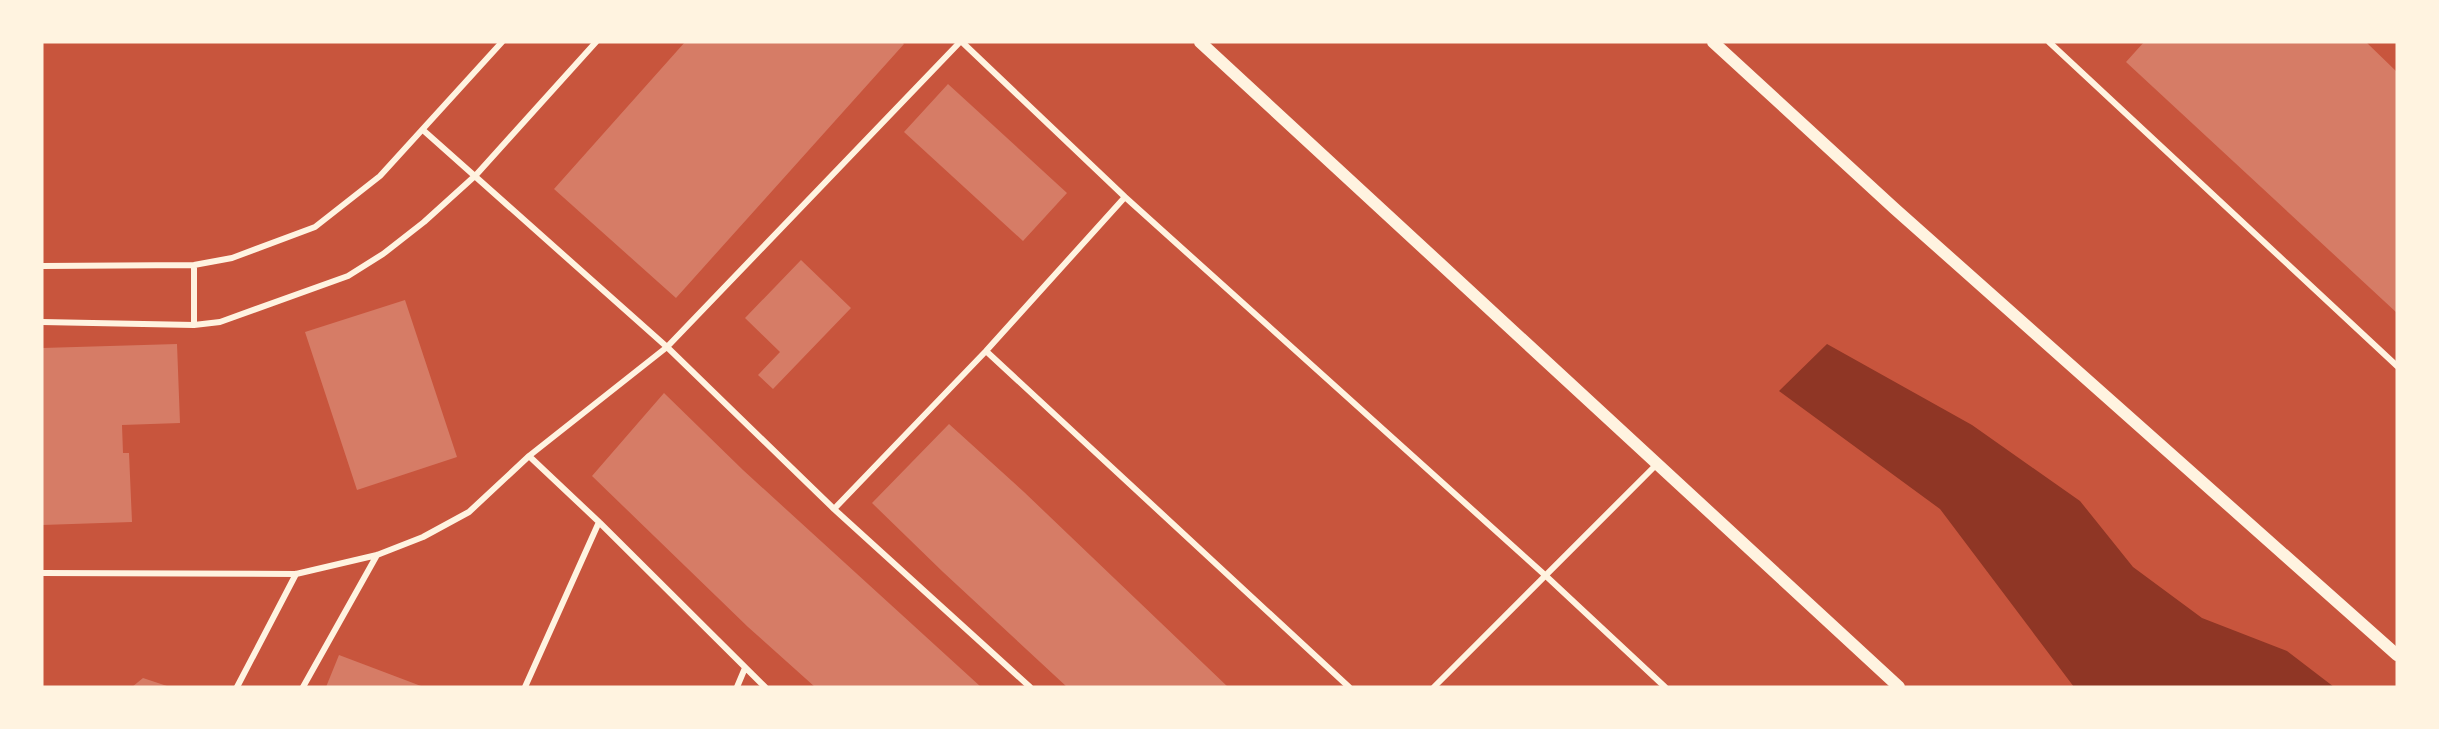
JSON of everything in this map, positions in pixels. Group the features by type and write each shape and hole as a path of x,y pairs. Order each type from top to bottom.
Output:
{"main road":[{"path":"1200,42 1899,687"},
{"path":"1713,42 1895,209 2397,655"}],"street":[{"path":"42,266 194,265 232,258 315,227 380,176 502,42"},
{"path":"42,322 194,325 220,322 348,276 391,248 476,175 596,42"},
{"path":"42,580 44,573 296,574 377,555 423,537 469,512 529,456 667,347 961,42 1125,197 1546,576 1665,687"},
{"path":"2049,42 2058,45 2397,366"},
{"path":"423,130 667,347 834,509 1030,687"},
{"path":"834,509 986,351 1125,197"},
{"path":"194,265 194,325"},
{"path":"986,351 1349,687"},
{"path":"529,456 765,687"},
{"path":"1434,687 1657,464"},
{"path":"525,687 599,522"},
{"path":"303,687 377,555"},
{"path":"237,687 296,574"},
{"path":"737,687 745,668"}],"shaded area":[{"path":"1827,344 1972,425 2080,501 2133,567 2202,618 2287,651 2334,687 2074,687 1940,509 1779,391"}],"building":[{"path":"685,42 902,42 904,44 676,298 554,189"},
{"path":"2144,42 2366,42 2397,72 2397,313 2126,62"},
{"path":"948,84 1067,193 1023,241 904,132"},
{"path":"801,260 851,308 773,389 758,375 780,352 745,318"},
{"path":"405,300 457,457 357,490 305,332"},
{"path":"177,344 180,423 122,425 123,453 129,453 132,522 42,525 42,348"},
{"path":"664,393 743,470 981,687 815,687 748,627 592,476"},
{"path":"949,424 1024,492 1228,687 1067,687 943,572 872,503"},
{"path":"339,655 421,686 421,687 326,687"},
{"path":"143,678 170,687 132,687"}]}
